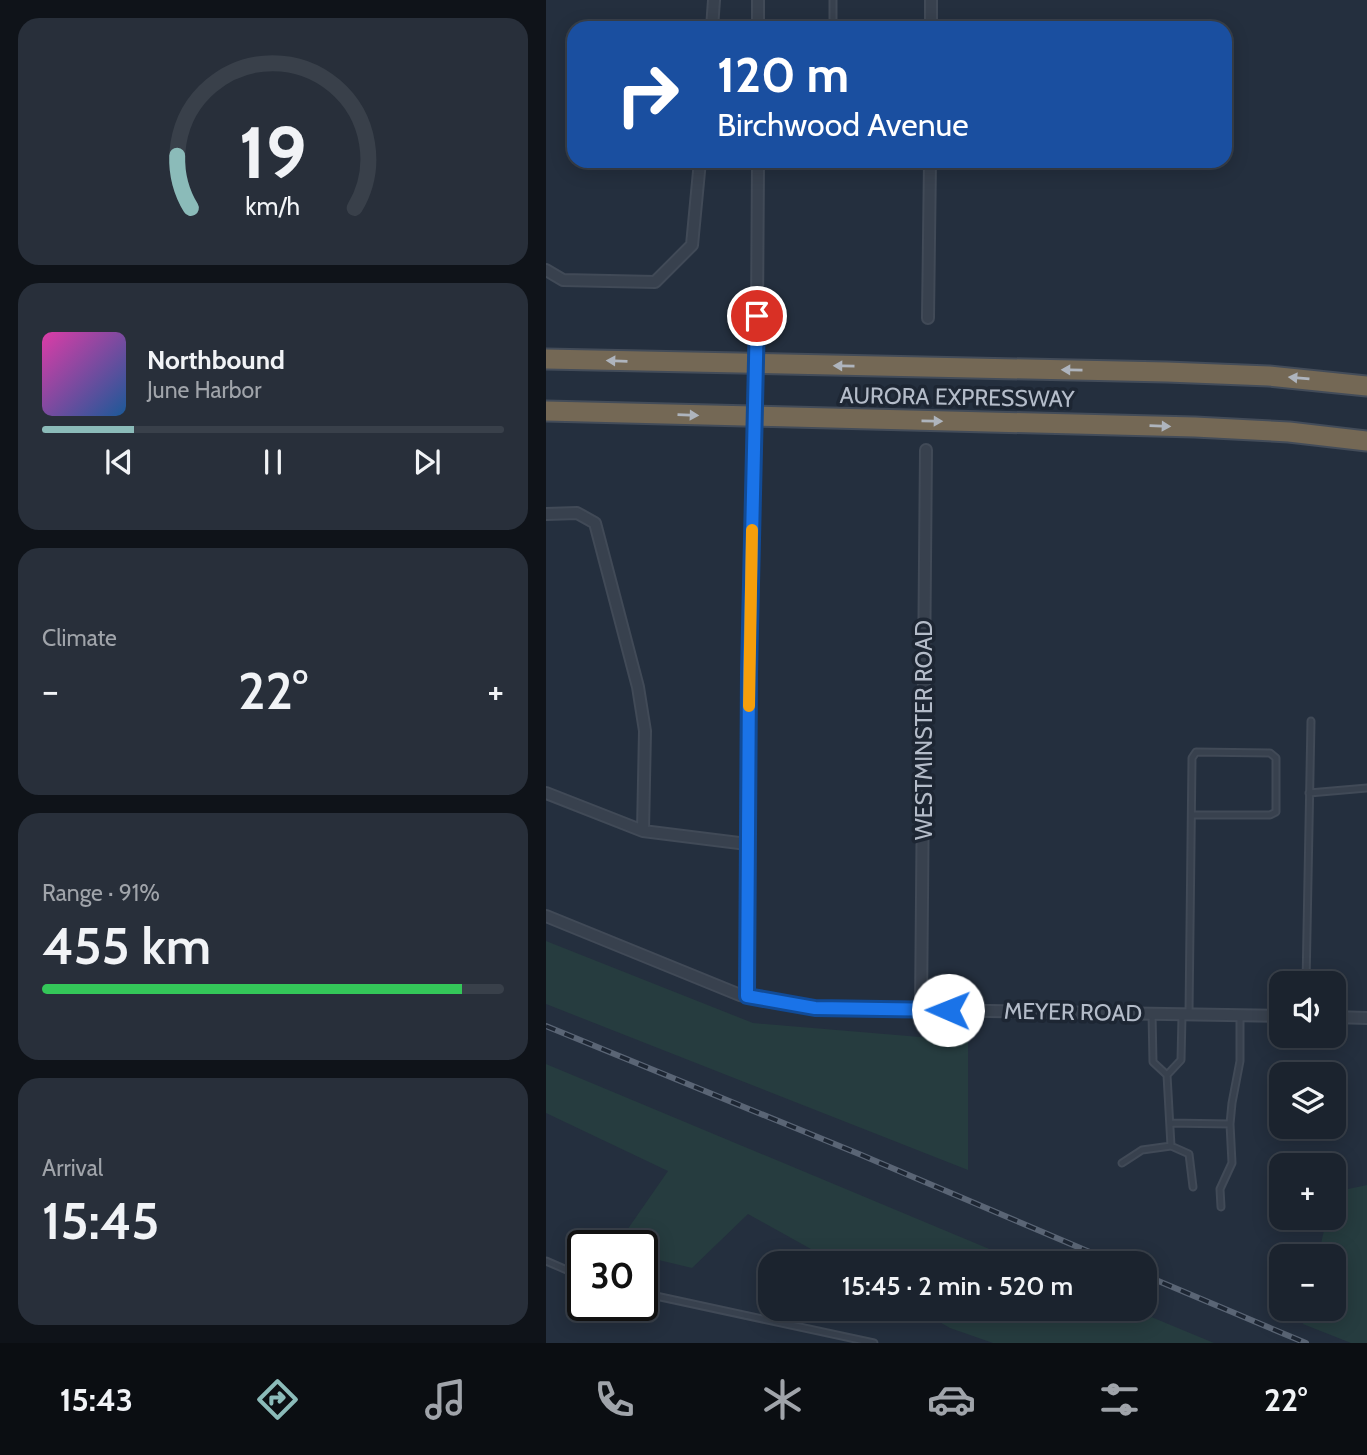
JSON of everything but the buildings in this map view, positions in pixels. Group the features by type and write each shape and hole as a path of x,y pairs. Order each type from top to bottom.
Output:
{"highway":[{"name":"AURORA EXPRESSWAY","path":"546,359 1167,372 1269,376 1367,386"},
{"name":"AURORA EXPRESSWAY","path":"546,411 1195,427 1290,432 1367,441"}],"street":[{"path":"712,21 714,0"},
{"path":"758,0 760,21"},
{"path":"931,0 931,21"},
{"path":"546,270 563,280 655,282 692,245 699,168"},
{"path":"747,996 758,168"},
{"path":"928,318 930,168"},
{"name":"WESTMINSTER ROAD","path":"921,1010 926,450"},
{"path":"546,514 578,513 595,523 638,687 645,731 643,831"},
{"path":"546,793 643,831 747,844"},
{"name":"MEYER ROAD","path":"546,916 686,974 747,996 815,1008 1269,1016"},
{"path":"1346,1017 1367,1018"}],"lane":[{"path":"833,0 833,21"},
{"path":"1306,971 1311,721"},
{"path":"1167,1075 1181,1060 1186,1014 1192,758 1196,752 1270,753 1276,758 1276,811 1270,816 1192,816"},
{"path":"1310,793 1367,788"},
{"path":"1152,1013 1153,1062 1167,1075 1171,1146"},
{"path":"1221,1207 1220,1189 1232,1163 1230,1124 1240,1061 1240,1015"},
{"path":"1170,1123 1230,1124"},
{"path":"1122,1163 1142,1150 1171,1146 1189,1154 1193,1187"},
{"path":"546,1261 567,1270"},
{"path":"658,1296 874,1343"}],"green space":[{"path":"546,941 753,1023 968,1041 968,1170 546,1004"},
{"path":"546,1064 994,1251 814,1251 748,1214 692,1268 658,1260 658,1230 627,1230 668,1171 546,1113"},
{"path":"1367,1185 1367,1343 1351,1343 1303,1324 1304,1321 1346,1321 1346,1244 1321,1244 1324,1230 1346,1230 1346,1189"},
{"path":"1157,1319 1214,1343 993,1343 938,1321"}],"railway":[{"path":"546,1026 1087,1251"},
{"path":"1157,1280 1306,1343"}],"slow traffic":[{"path":"749,706 752,530"}],"route":[{"path":"757,316 749,673 747,996 815,1008 948,1010"}]}
